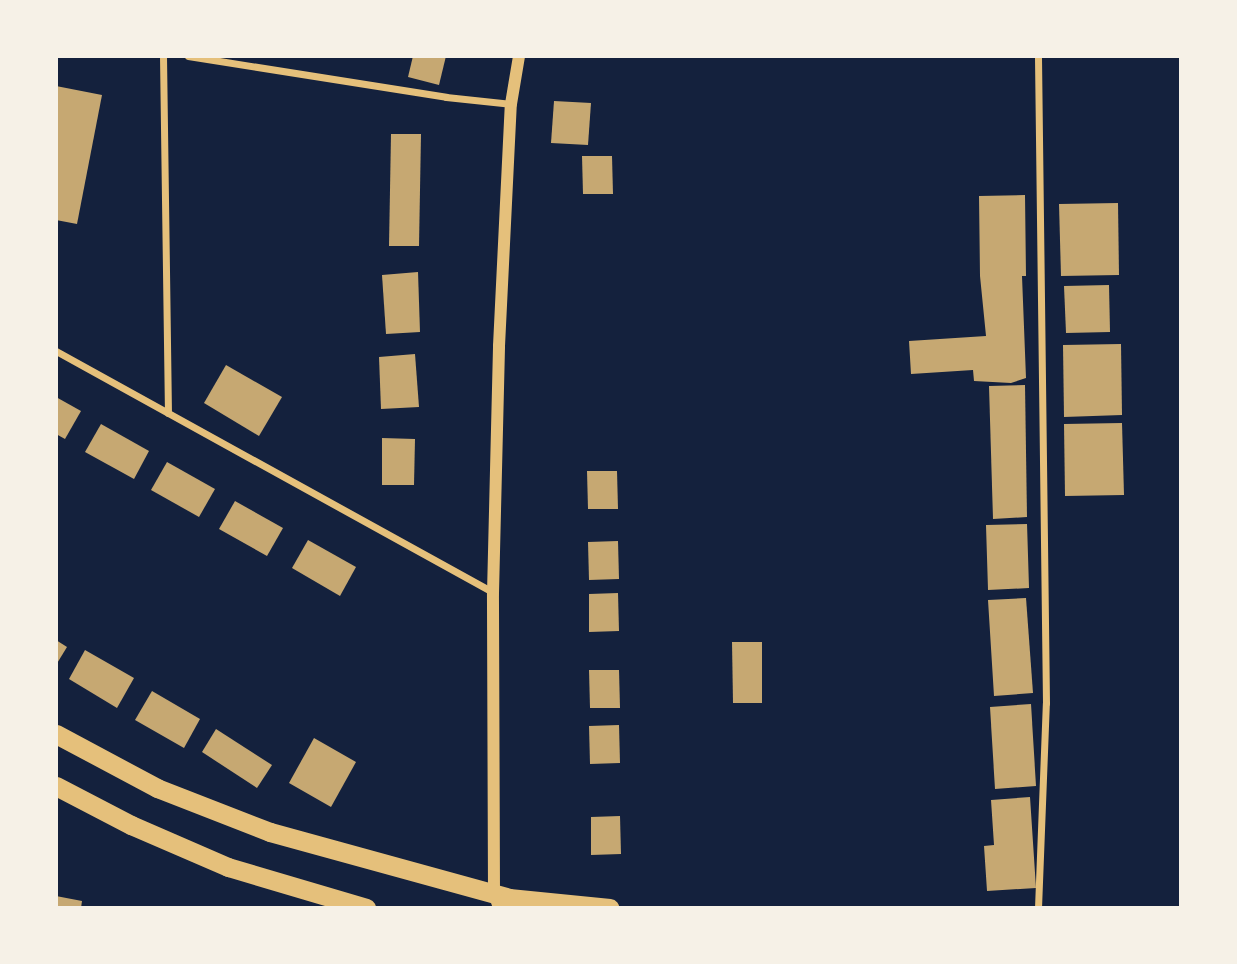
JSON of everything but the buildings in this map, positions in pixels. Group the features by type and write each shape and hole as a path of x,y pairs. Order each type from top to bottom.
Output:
{"highway":[{"path":"56,734 157,788 270,832 497,901 509,898 610,908"},
{"path":"56,786 131,825 228,867 366,908"}],"street":[{"path":"163,56 167,413"},
{"path":"188,56 446,97 511,104"},
{"path":"497,901 493,593 499,345 511,104 519,56"},
{"path":"1038,56 1046,704 1038,908"},
{"path":"56,351 493,593"}]}
